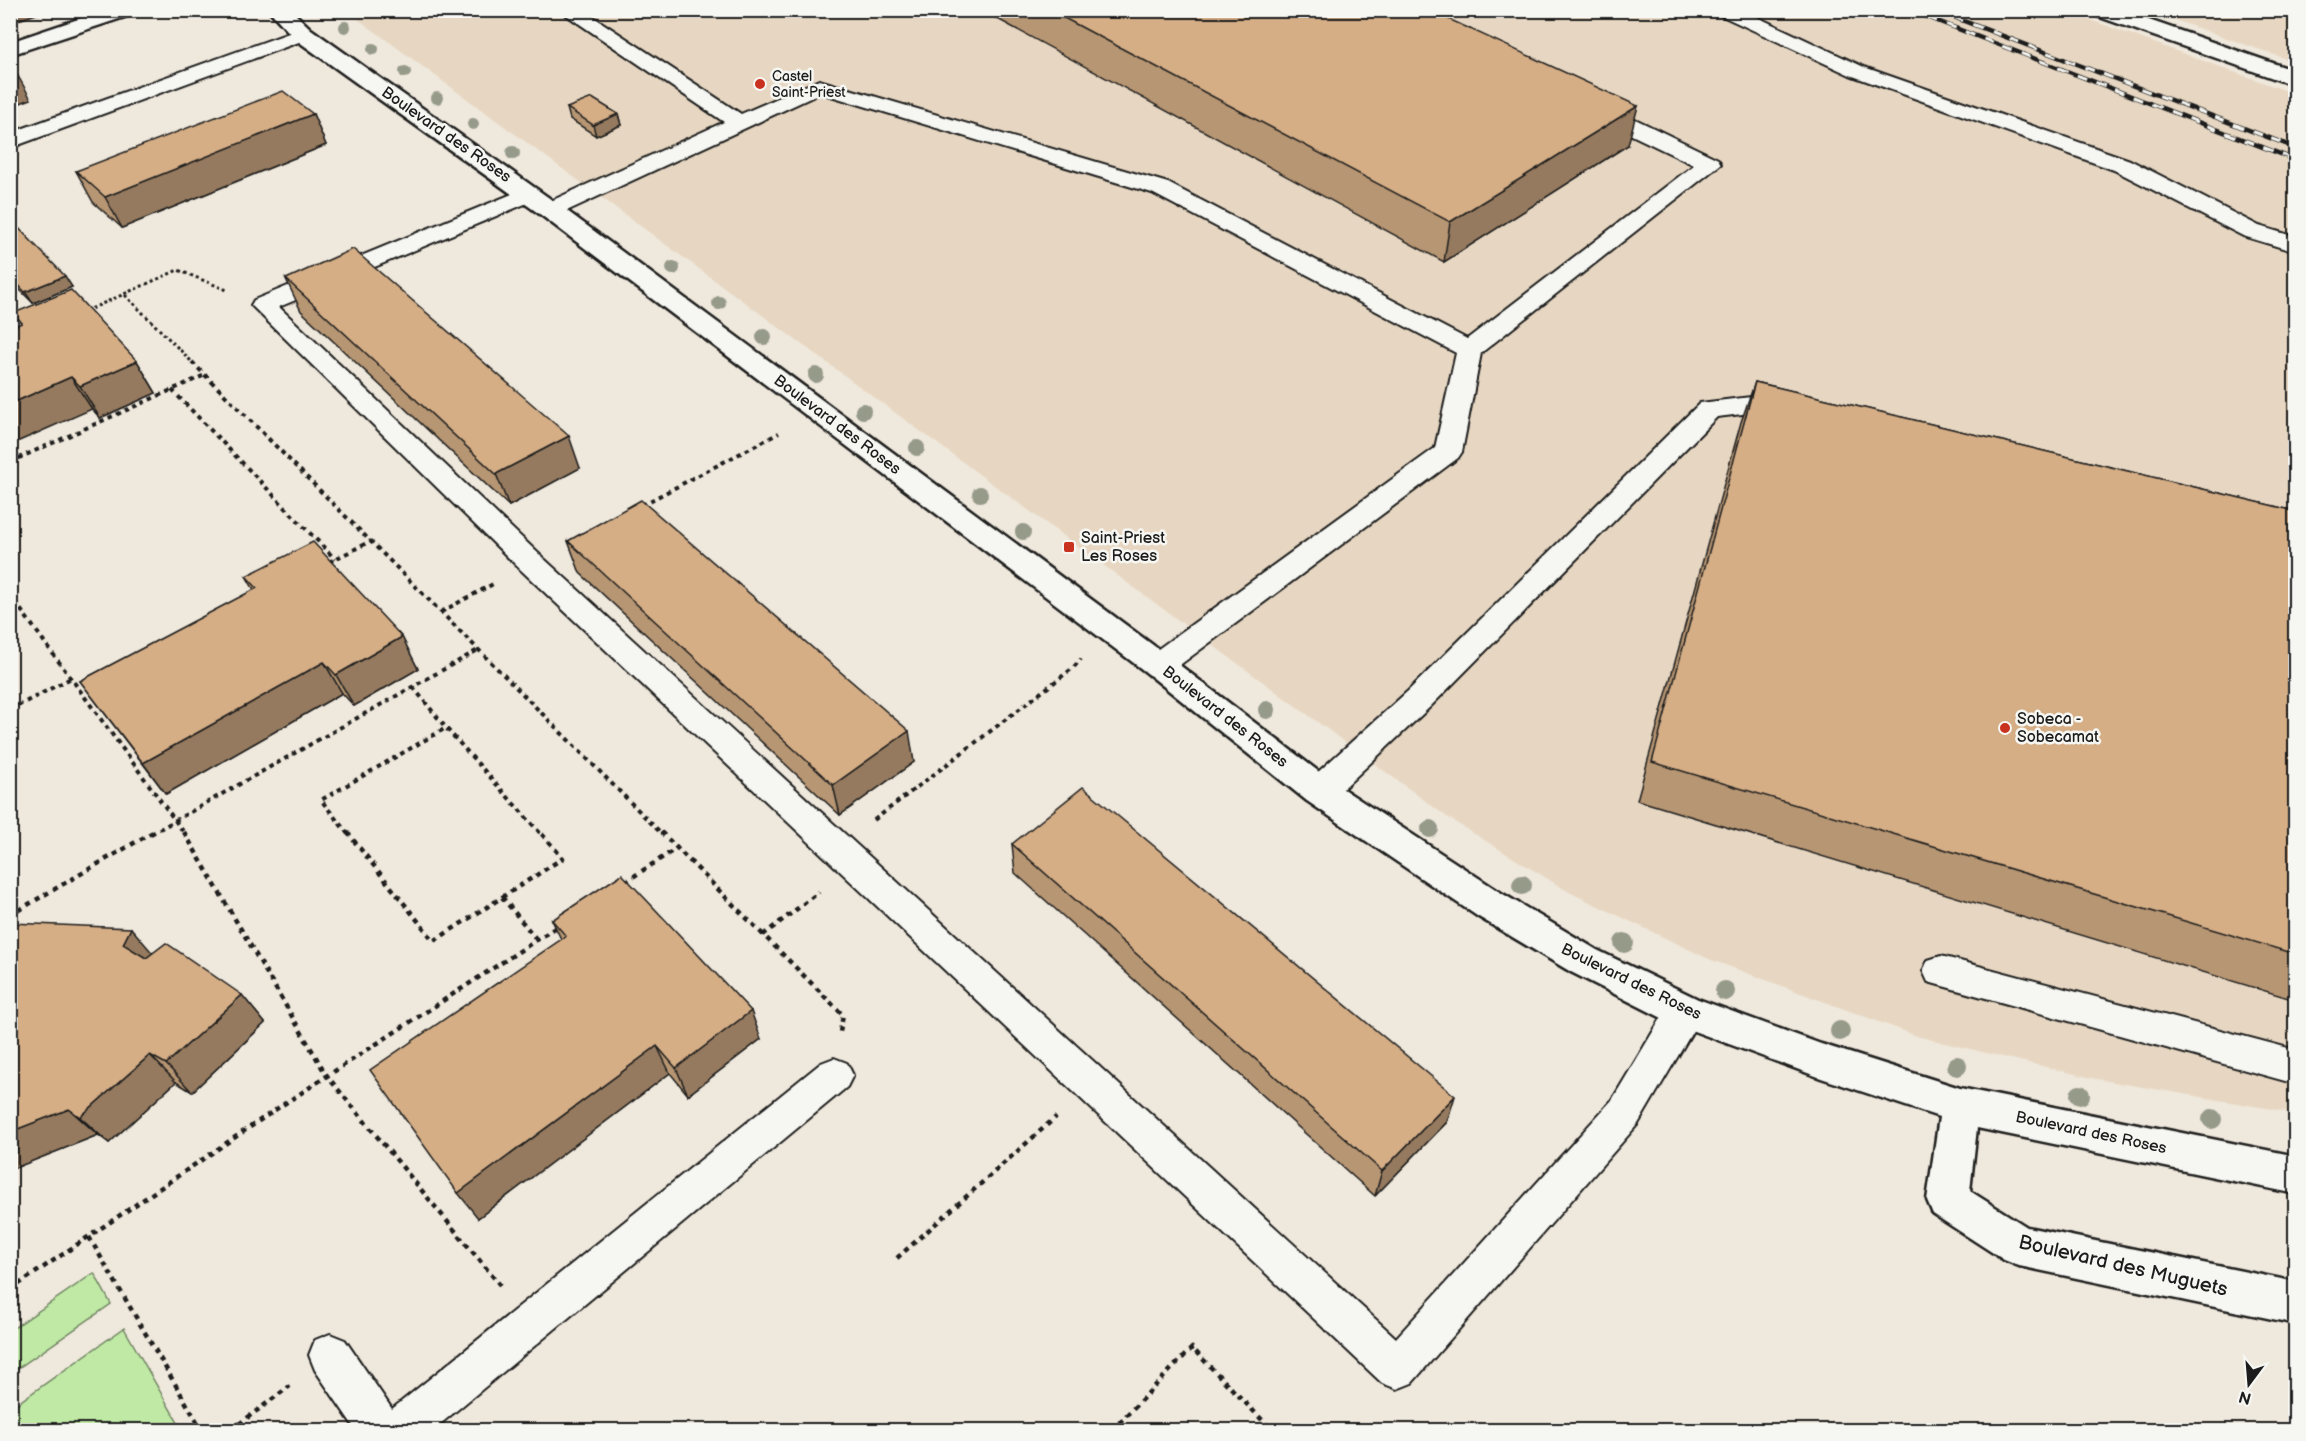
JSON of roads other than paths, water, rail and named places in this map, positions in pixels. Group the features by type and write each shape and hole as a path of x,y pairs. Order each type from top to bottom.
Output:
{"street":[{"path":"10,49 127,10"},
{"name":"Boulevard des Roses","path":"279,10 303,34 540,202 1158,665 1318,790 1490,905 1584,961 1685,1011 1821,1062 1960,1106 2295,1175"},
{"path":"2098,10 2295,80"},
{"name":"Boulevard des Muguets","path":"1960,1106 1948,1200 2019,1246 2295,1303"}],"lane":[{"path":"569,10 739,122"},
{"path":"1725,10 1857,71 2122,165 2251,231 2295,245"},
{"path":"10,141 303,34"},
{"path":"1469,350 1160,188 819,86 739,122 540,202 263,305 531,563 1397,1368 1626,1112 1685,1011"},
{"path":"1158,665 1448,452 1469,350 1710,164 1572,97"},
{"path":"1318,790 1419,699 1709,409 1751,405 1809,419"},
{"path":"1941,971 2295,1066"},
{"path":"400,1431 834,1075"},
{"path":"330,1356 381,1431"}],"railway":[{"path":"1909,10 2296,160"},
{"path":"1935,10 2296,148"}],"place":[{"name":"Castel Saint-Priest","path":"760,84"},
{"name":"Saint-Priest Les Roses","path":"1069,547"},
{"name":"Sobeca - Sobecamat","path":"2005,728"}]}
